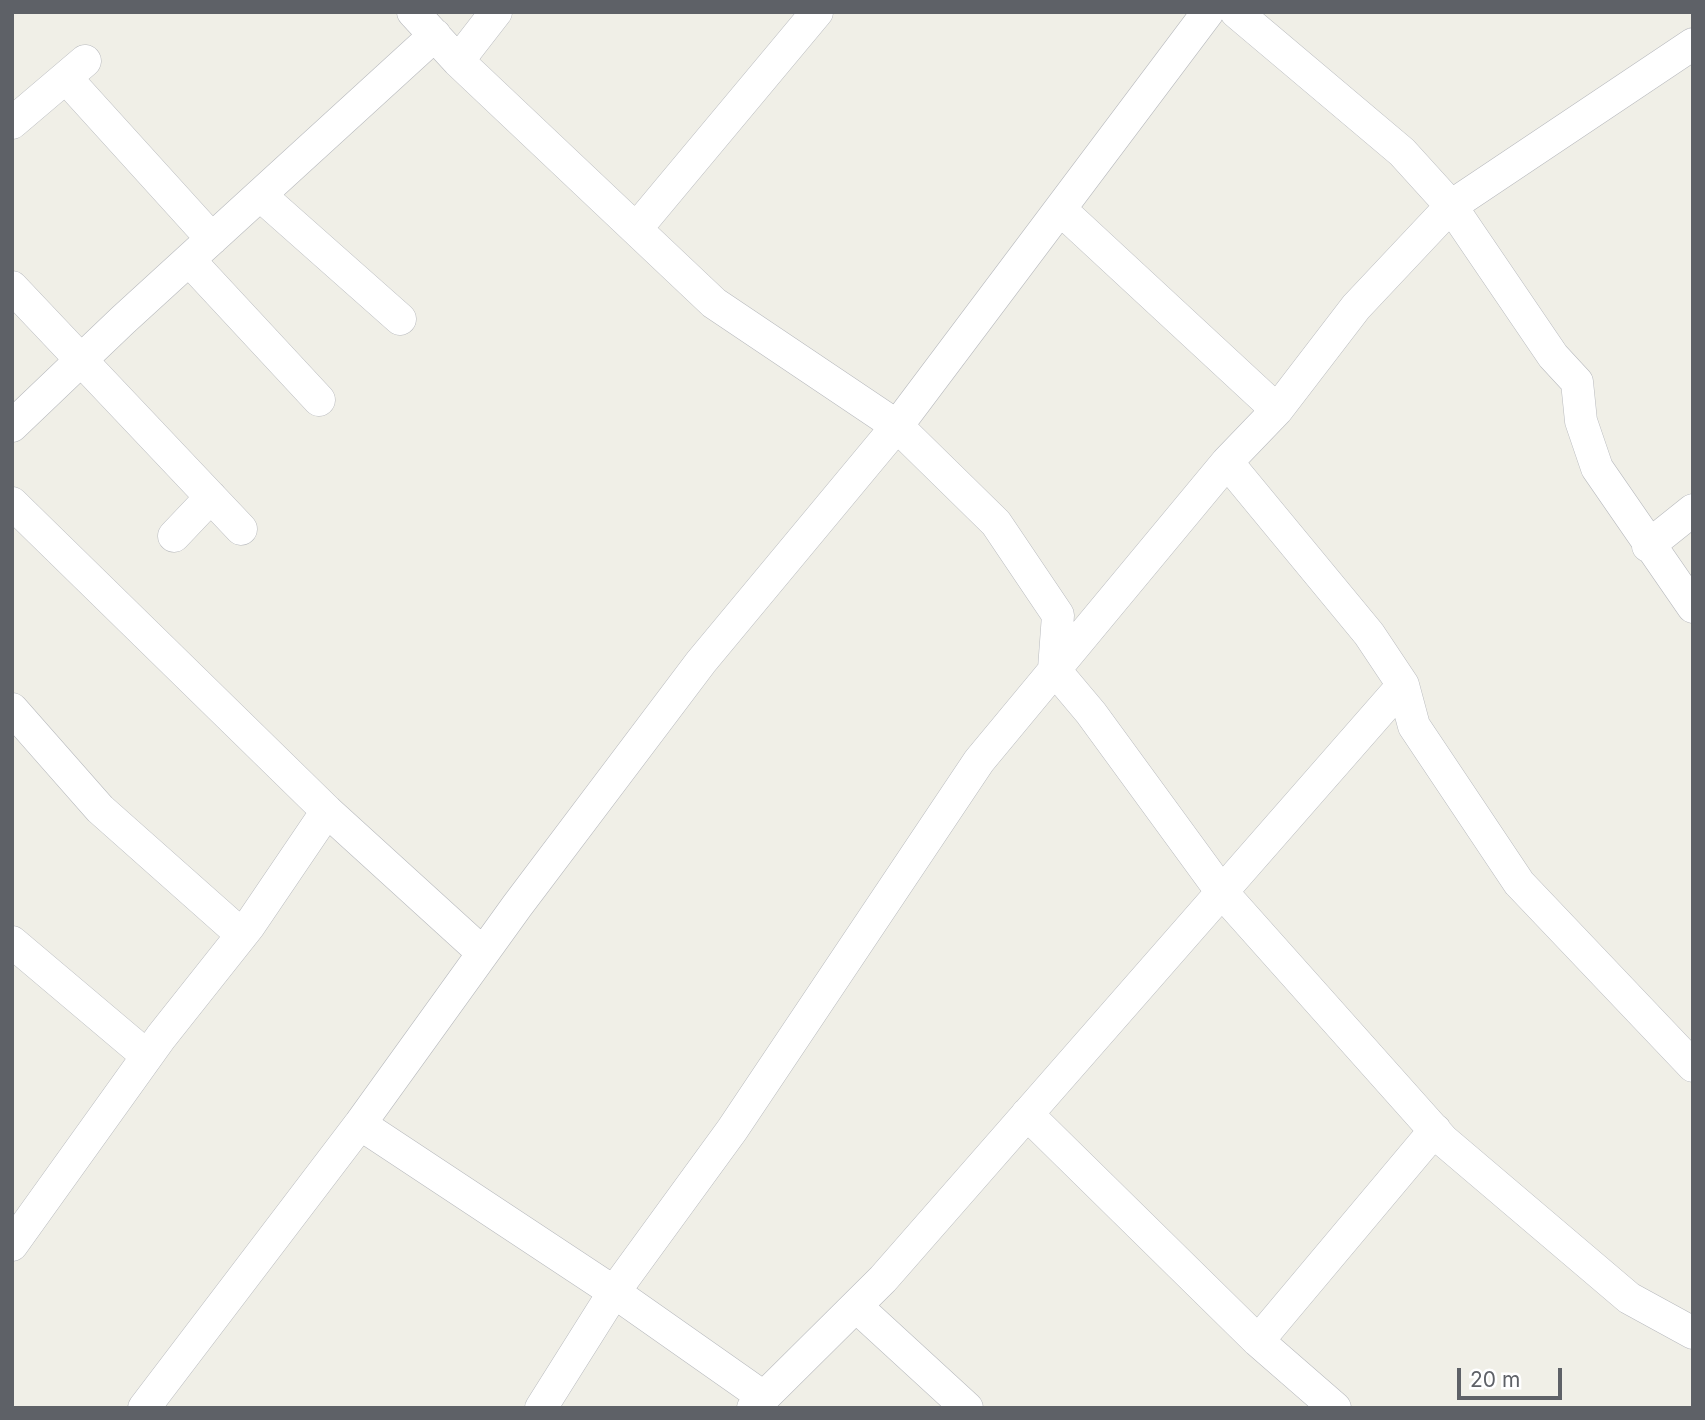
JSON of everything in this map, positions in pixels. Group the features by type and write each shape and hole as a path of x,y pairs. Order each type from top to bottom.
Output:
{"street":[{"path":"413,12 458,61 715,303 897,426 996,523 1058,615 1054,669 1091,713 1221,891 1435,1130 1629,1298 1693,1333"},
{"path":"458,61 496,12"},
{"path":"636,229 817,12"},
{"path":"144,1408 359,1124 701,662 897,426 1208,12"},
{"path":"1236,12 1402,152 1451,206 1553,356 1577,382 1581,421 1597,468 1648,546 1693,607"},
{"path":"12,426 435,35"},
{"path":"541,1408 614,1292 732,1130 979,761 1227,462 1277,410 1356,307 1451,206 1693,44"},
{"path":"12,123 76,70 212,239"},
{"path":"260,195 400,319"},
{"path":"1060,209 1277,410"},
{"path":"189,260 319,400"},
{"path":"12,286 241,529"},
{"path":"1227,462 1369,634 1403,685 1414,726 1519,883 1693,1066"},
{"path":"174,536 211,497"},
{"path":"12,503 327,811 483,953"},
{"path":"1648,546 1693,510"},
{"path":"359,1124 614,1292 758,1402 857,1307 1403,685"},
{"path":"12,709 100,809 242,935"},
{"path":"12,1245 147,1056 242,935 327,811"},
{"path":"12,942 147,1056"},
{"path":"1027,1114 1258,1341 1335,1408"},
{"path":"1258,1341 1435,1130"},
{"path":"857,1307 967,1408"}]}
